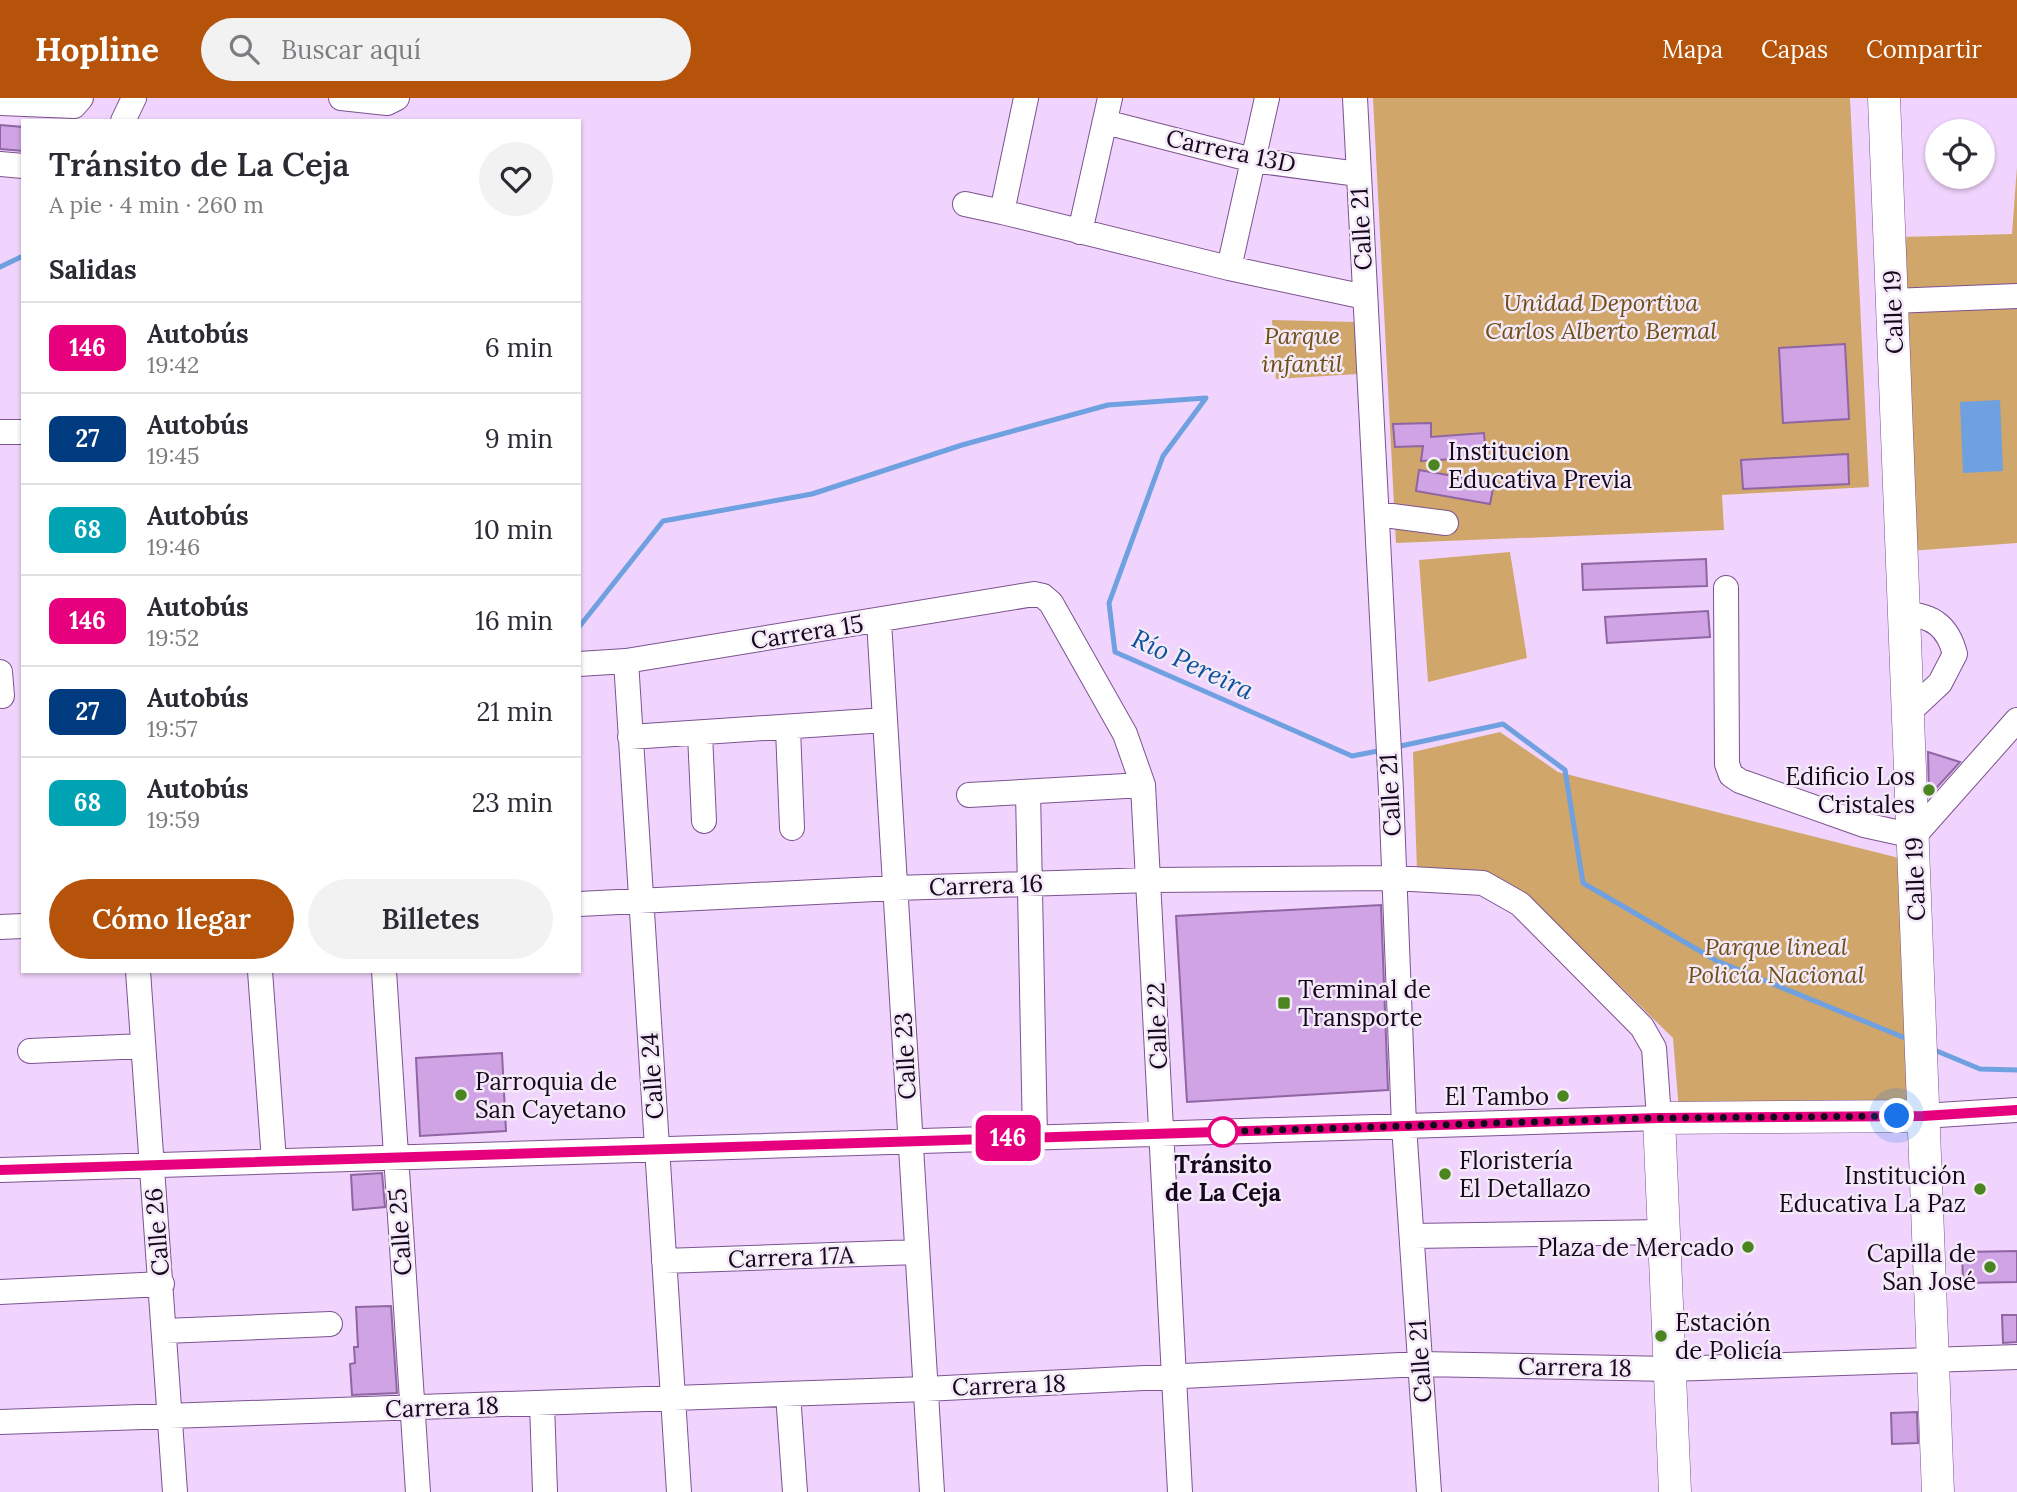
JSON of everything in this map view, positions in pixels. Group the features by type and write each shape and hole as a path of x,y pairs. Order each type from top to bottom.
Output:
{"main road":[{"name":"Calle 19","path":"1884,98 1938,1492"},
{"path":"1675,1492 1659,1118 1923,1116"}],"street":[{"path":"0,103 74,106 81,98"},
{"path":"124,119 134,98"},
{"path":"341,98 387,103 397,98"},
{"path":"1002,212 1027,98"},
{"path":"1229,268 1267,98"},
{"name":"Calle 21","path":"1355,98 1391,790 1404,1126 1429,1492"},
{"path":"1080,232 1107,110"},
{"name":"Carrera 13D","path":"1107,110 1253,160 1358,174"},
{"path":"0,163 21,166"},
{"path":"965,204 1229,268 1365,297"},
{"path":"1892,301 2017,296"},
{"path":"0,432 21,432"},
{"path":"1377,513 1446,523"},
{"path":"1726,587 1725,736 1731,775 1864,825 1914,835 2017,720"},
{"name":"Carrera 15","path":"581,664 625,661 1034,594"},
{"name":"Calle 22","path":"1034,594 1043,596 1051,603 1125,734 1143,785 1151,880 1180,1492"},
{"path":"1905,614 1922,614 1938,622 1951,638 1955,654 1940,683 1909,712"},
{"name":"Calle 23","path":"879,621 932,1492"},
{"name":"Calle 24","path":"625,661 679,1492"},
{"path":"630,737 788,729 885,720"},
{"path":"788,729 792,828"},
{"path":"699,734 704,821"},
{"path":"969,795 1143,785"},
{"path":"1028,792 1035,1137"},
{"name":"Carrera 16","path":"581,904 895,888 1151,880 1394,878 1483,883 1520,904 1642,1027 1654,1048 1659,1118"},
{"path":"0,927 21,926"},
{"name":"Calle 26","path":"138,973 175,1492"},
{"path":"260,973 274,1161"},
{"name":"Calle 25","path":"384,973 418,1492"},
{"path":"30,1051 143,1046"},
{"path":"1923,1116 2017,1110"},
{"path":"0,1170 1659,1118"},
{"path":"1412,1236 1664,1232"},
{"name":"Carrera 17A","path":"664,1261 917,1252"},
{"path":"0,1292 162,1284"},
{"path":"165,1331 330,1324"},
{"name":"Carrera 18","path":"0,1422 926,1389 1420,1364 1670,1369 2017,1357"},
{"path":"788,1394 795,1492"},
{"path":"542,1403 545,1492"}],"green space":[{"name":"Unidad Deportiva Carlos Alberto Bernal","path":"1373,98 1850,98 1869,487 1722,495 1724,530 1396,543"},
{"path":"2017,167 2017,543 1910,551 1901,237 2012,234"},
{"name":"Parque infantil","path":"1272,320 1354,322 1358,374 1276,379"},
{"path":"1510,552 1527,658 1428,682 1419,560"},
{"name":"Parque lineal Policía Nacional","path":"1500,732 1558,772 1899,858 1914,1111 1679,1111 1673,1038 1535,903 1417,871 1413,752"}],"water":[{"path":"2000,400 2003,471 1963,473 1960,402"}],"building":[{"path":"0,125 21,127 21,151 0,149"},
{"path":"1845,344 1849,419 1783,423 1779,348"},
{"path":"1431,423 1431,437 1484,433 1486,457 1421,461 1423,446 1395,447 1393,424"},
{"path":"1848,454 1849,484 1743,489 1741,460"},
{"path":"1419,470 1494,483 1490,504 1416,491"},
{"path":"1706,559 1707,586 1583,590 1582,564"},
{"path":"1708,611 1710,637 1607,643 1605,617"},
{"path":"1928,752 1960,762 1929,796"},
{"name":"Terminal de Transporte","path":"1381,905 1388,1090 1187,1102 1176,916"},
{"name":"Parroquia de San Cayetano","path":"502,1053 506,1131 420,1136 416,1058"},
{"path":"382,1173 385,1207 353,1210 351,1175"},
{"name":"Capilla de San José","path":"2017,1251 2017,1282 1963,1283 1962,1252"},
{"path":"391,1306 397,1393 352,1395 350,1364 355,1363 354,1347 358,1347 356,1307"},
{"path":"2002,1315 2017,1315 2017,1342 2003,1343"},
{"path":"1917,1412 1918,1443 1892,1444 1891,1413"}],"waterway":[{"name":"Río Pereira","path":"0,267 21,257"},
{"name":"Río Pereira","path":"581,624 663,521 812,494 962,445 1108,405 1206,398 1163,456 1109,603 1115,652 1352,756 1383,750"},
{"name":"Río Pereira","path":"1396,747 1503,724 1565,770 1583,883 1717,961 1910,1040"},
{"name":"Río Pereira","path":"1932,1049 1980,1069 2017,1070"}],"bus line":[{"name":"146","path":"0,1170 1659,1118 1923,1116 2017,1110"}],"place":[{"name":"Institucion Educativa Previa","path":"1434,465"},
{"name":"Edificio Los Cristales","path":"1929,790"},
{"name":"Terminal de Transporte","path":"1284,1003"},
{"name":"Parroquia de San Cayetano","path":"461,1095"},
{"name":"El Tambo","path":"1563,1096"},
{"name":"Tránsito de La Ceja","path":"1223,1132"},
{"name":"Floristería El Detallazo","path":"1445,1174"},
{"name":"Institución Educativa La Paz","path":"1980,1189"},
{"name":"Plaza de Mercado","path":"1748,1247"},
{"name":"Capilla de San José","path":"1990,1267"},
{"name":"Estación de Policía","path":"1661,1336"}],"route":[{"path":"1223,1132 1215,1132 1659,1118 1897,1116"}]}
